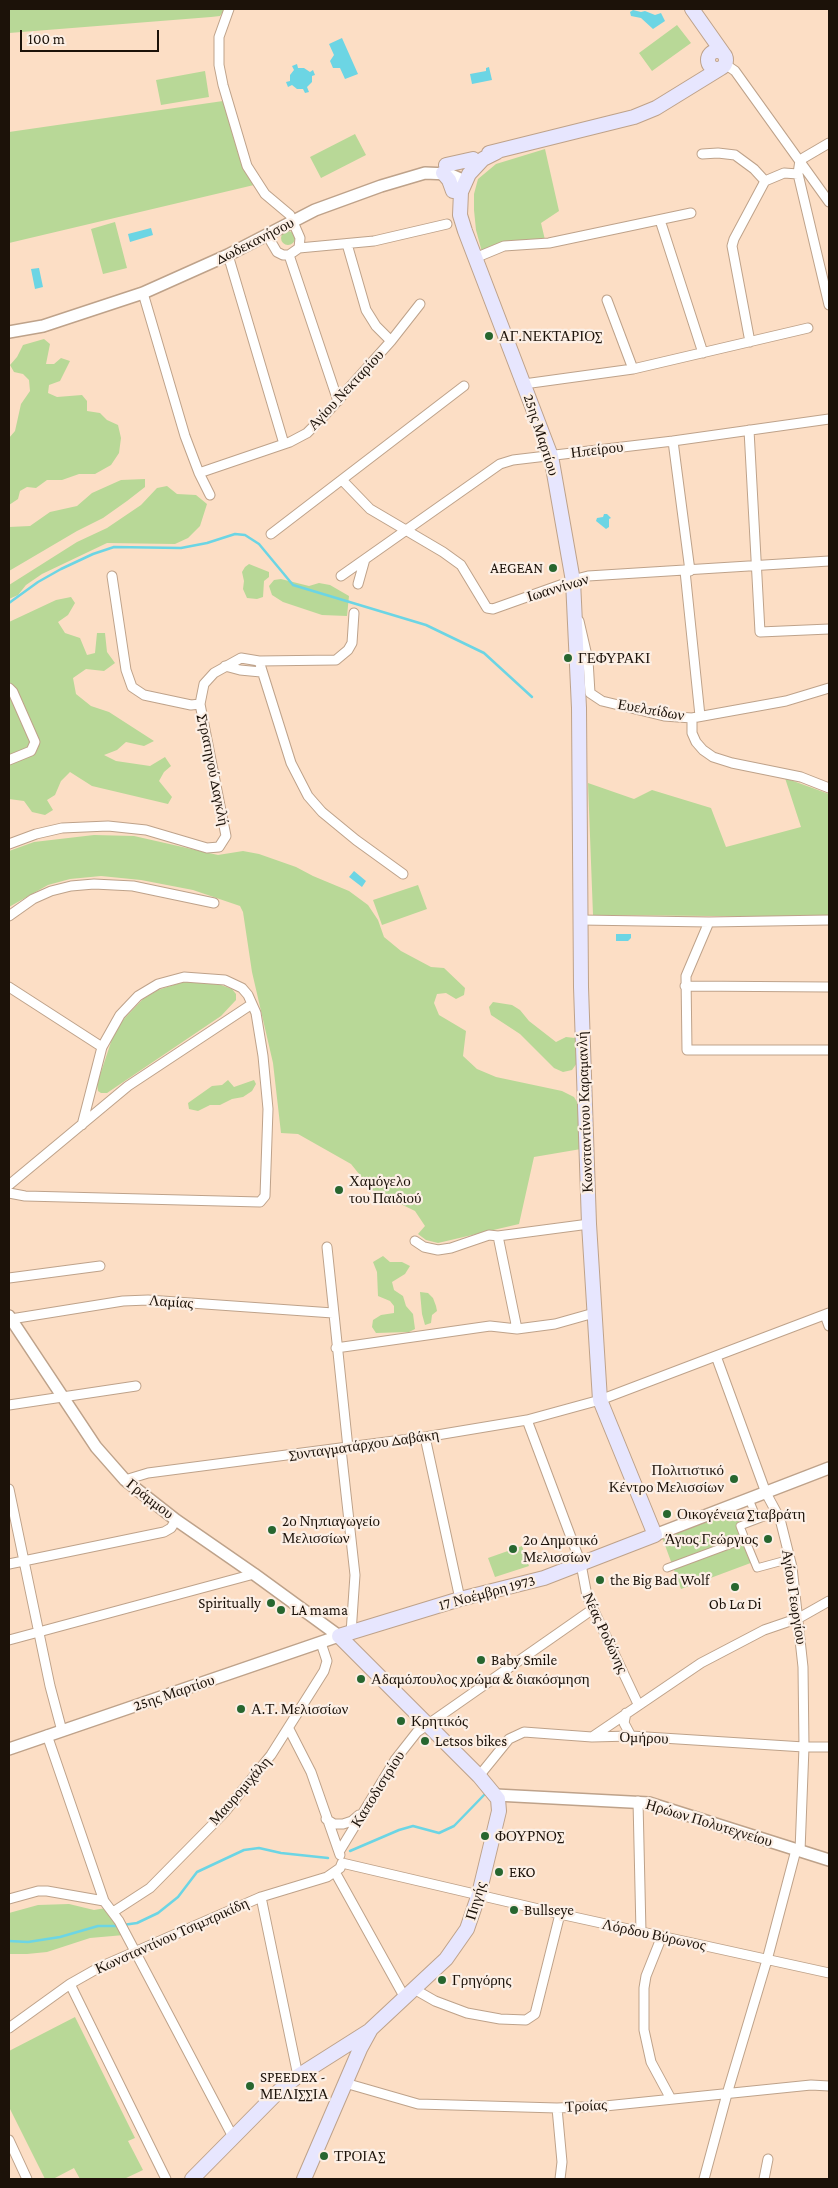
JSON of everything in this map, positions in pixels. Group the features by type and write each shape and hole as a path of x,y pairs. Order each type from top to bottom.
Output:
{"main road":[{"path":"694,9 723,62"},
{"path":"707,30 710,43 708,56"},
{"path":"708,56 714,50 723,62"},
{"name":"25ης Μαρτίου","path":"685,89 708,56"},
{"name":"25ης Μαρτίου","path":"578,679 573,581 551,456 465,231 453,208 453,190 473,159 481,155 634,117 656,108 723,62"},
{"name":"25ης Μαρτίου","path":"465,231 460,203 463,175 497,152"},
{"path":"453,190 444,169 473,159"},
{"name":"Κωνσταντίνου Καραμανλή","path":"578,679 580,920 589,1224 600,1400 655,1535"},
{"name":"17 Νοέμβρη 1973","path":"351,1633 460,1599 544,1578 655,1535"},
{"path":"351,1633 357,1642 360,1657"},
{"path":"351,1633 360,1657 480,1776 496,1795"},
{"name":"Πηγής","path":"304,2179 345,2083 371,2030 446,1959 461,1939 472,1919 499,1811 499,1802 496,1795"},
{"path":"192,2179 260,2109 298,2076 371,2030"},
{"path":"321,2061 330,2059 337,2061 345,2072 345,2083"}],"street":[{"path":"229,9 220,36 219,64 244,158 257,184 290,216 300,238 299,248"},
{"path":"723,62 735,71 829,202"},
{"path":"800,160 829,143"},
{"path":"702,154 734,155 754,169 765,181"},
{"path":"800,160 798,174 829,305"},
{"name":"Δωδεκανήσου","path":"9,332 43,326 143,293 228,255 315,210 368,190 444,169 463,175"},
{"path":"750,342 732,246 734,239 765,181 784,173 798,174"},
{"path":"475,258 504,246 549,243 691,213"},
{"path":"660,220 703,353"},
{"path":"268,235 277,252 289,255 299,248 374,241 447,224"},
{"path":"347,244 366,310 376,326 391,341"},
{"path":"228,255 284,444"},
{"path":"289,255 338,400"},
{"path":"143,293 185,436 199,473 210,495"},
{"path":"607,300 633,369"},
{"name":"Αγίου Νεκταρίου","path":"199,473 284,444 307,432 391,341 420,304"},
{"path":"524,384 633,369 808,328"},
{"path":"271,534 464,386"},
{"name":"Ηπείρου","path":"342,576 491,469 512,460 674,441 829,419"},
{"path":"749,430 760,632 829,629"},
{"path":"674,441 688,571 696,717 692,733 696,742 713,757 732,763 802,777 829,788"},
{"name":"Ιωαννίνων","path":"342,480 366,505 461,565 487,608 493,609 588,576 829,561"},
{"path":"358,584 364,559"},
{"path":"112,576 126,670 132,687 144,696 191,705 200,704"},
{"name":"Ευελπίδων","path":"575,607 585,640 590,693 602,701 664,716 696,717 786,701 829,688"},
{"path":"225,666 241,658 326,662 336,660 348,650 352,643 354,613"},
{"path":"259,660 261,672 291,763 308,796 322,812 403,874"},
{"path":"225,666 261,672"},
{"name":"Στρατηγού Δαγκλή","path":"9,844 36,834 62,828 100,826 146,830 207,848 219,847 226,836 200,704 204,684 208,678 225,666"},
{"path":"9,688 13,692 35,742 31,751 9,760"},
{"path":"9,916 33,898 71,886 94,884 133,886 214,903"},
{"path":"580,920 709,922 829,920"},
{"path":"709,922 686,976 688,1050 829,1050"},
{"path":"9,1193 25,1196 260,1202 265,1196 268,1109 263,1056 256,1013 242,988 225,980 184,977 158,984 138,996 120,1015 102,1048 82,1125"},
{"path":"685,986 829,987"},
{"path":"9,987 102,1048"},
{"path":"9,1185 150,1071 252,1004"},
{"path":"415,1242 424,1247 438,1250 451,1248 478,1237 589,1224"},
{"path":"498,1236 518,1329"},
{"path":"327,1248 355,1575 351,1633"},
{"path":"9,1278 100,1266"},
{"name":"Λαμίας","path":"10,1318 123,1301 148,1300 333,1314"},
{"path":"336,1348 490,1326 518,1329 555,1324 594,1313"},
{"path":"827,1314 829,1326"},
{"name":"Συνταγματάρχου Δαβάκη","path":"125,1480 148,1473 425,1437 526,1420 600,1400 827,1314"},
{"name":"Γράμμου","path":"10,1318 96,1447 125,1480 176,1520 254,1574 351,1633"},
{"name":"Αγίου Γεωργίου","path":"704,2179 798,1851 804,1747 803,1667 799,1618 790,1559 777,1512 766,1493 716,1356"},
{"path":"9,1405 136,1386"},
{"name":"Νέας Ροδώνης","path":"526,1420 581,1564 584,1589 638,1704"},
{"path":"425,1437 460,1599"},
{"name":"17 Νοέμβρη 1973","path":"655,1535 829,1468"},
{"path":"9,1488 50,1686 62,1731"},
{"path":"749,1499 757,1519"},
{"path":"777,1512 740,1526 757,1568 790,1559"},
{"path":"9,1564 164,1532 171,1528 176,1520"},
{"path":"668,1568 745,1539"},
{"path":"9,1640 254,1574"},
{"path":"592,1737 701,1662 764,1630 799,1618 829,1601"},
{"name":"Καποδιστρίου","path":"339,1852 404,1746 427,1723 594,1609"},
{"name":"25ης Μαρτίου","path":"9,1749 351,1633"},
{"name":"Μαυρομιχάλη","path":"112,1912 150,1888 224,1813 271,1756 326,1666 326,1656 320,1643"},
{"path":"626,1713 624,1723 630,1736"},
{"path":"289,1729 311,1772 342,1863"},
{"name":"Ομήρου","path":"480,1776 501,1748 516,1734 533,1732 592,1737 630,1736 829,1747"},
{"path":"47,1735 104,1901 119,1921 233,2138"},
{"name":"Ηρώων Πολυτεχνείου","path":"496,1795 638,1801 829,1860"},
{"path":"638,1801 640,1932"},
{"path":"326,1819 334,1824 343,1824 352,1821 364,1810"},
{"name":"Λόρδου Βύρωνος","path":"342,1863 640,1932 829,1972"},
{"name":"Κωνσταντίνου Τσιμπρικίδη","path":"9,2028 70,1984 100,1967 261,1897 327,1878 342,1863"},
{"path":"335,1872 409,1994 467,2013 500,2019 526,2020 535,2014 560,1914"},
{"path":"9,1899 47,1890 104,1901"},
{"path":"261,1897 298,2076"},
{"path":"662,1936 646,1976 644,1988 644,2030 651,2062 671,2099"},
{"path":"70,1984 166,2179"},
{"name":"Τροίας","path":"345,2083 418,2104 557,2108 605,2106 811,2085 829,2086"},
{"path":"557,2108 562,2162 560,2179"},
{"path":"9,2140 27,2179"},
{"path":"764,2179 768,2159"}],"green space":[{"path":"9,9 225,9 220,16 211,17 9,33"},
{"path":"677,25 691,43 652,71 639,53"},
{"path":"205,71 209,97 161,105 156,80"},
{"path":"223,101 245,167 254,185 9,243 9,132"},
{"path":"355,134 366,155 321,178 310,157"},
{"path":"545,149 559,211 541,223 545,240 482,252 476,230 474,210 474,194 478,179 496,164"},
{"path":"115,222 127,268 103,274 91,229"},
{"path":"285,231 291,231 295,238 291,245 285,245 281,241 281,235"},
{"path":"44,339 50,344 46,364 54,364 61,358 70,361 60,381 49,385 48,393 57,397 82,395 87,401 87,411 100,413 107,420 118,425 121,438 119,453 111,465 95,474 79,474 62,480 47,480 36,488 27,487 20,491 18,499 9,505 9,438 15,431 21,404 30,391 29,380 23,374 14,372 10,365 17,357 23,345"},
{"path":"145,479 145,487 103,518 9,571 9,527 30,526 50,512 77,506 92,493 121,480"},
{"path":"167,486 177,494 196,495 207,504 200,526 188,538 175,544 107,543 42,574 26,585 18,595 9,599 9,585 77,542 107,528 141,505 157,488"},
{"path":"249,564 269,572 269,577 264,581 263,597 257,599 247,598 243,589 242,572"},
{"path":"281,579 309,586 319,583 330,585 349,596 347,616 322,615 283,602 272,595 269,586 274,580"},
{"path":"71,597 75,603 68,615 58,622 65,633 80,638 87,655 95,653 97,633 105,633 107,652 115,663 104,671 86,669 73,678 76,694 91,706 109,712 154,741 144,746 126,742 117,750 104,755 116,761 150,766 165,757 171,766 164,772 159,781 172,797 168,804 92,786 70,772 61,781 55,795 47,800 53,810 45,815 32,812 24,801 9,799 9,622 56,600"},
{"path":"785,778 829,794 829,917 593,915 588,783 634,799 652,790 711,808 726,847 801,827"},
{"path":"94,835 134,836 218,855 243,851 259,854 296,867 349,891 368,905 378,920 384,937 401,951 431,967 444,968 465,988 464,995 456,999 446,993 437,994 434,1003 439,1015 466,1031 463,1056 477,1069 496,1077 562,1091 574,1097 582,1110 581,1149 534,1157 519,1224 438,1243 426,1240 418,1234 425,1226 415,1211 372,1190 351,1164 298,1134 281,1133 273,1063 252,972 243,912 240,906 193,890 141,880 101,876 70,879 48,885 9,907 9,851 34,842"},
{"path":"418,885 427,909 382,925 373,900"},
{"path":"186,981 221,985 232,989 236,994 236,1000 221,1016 107,1093 98,1091 97,1084 112,1039 120,1023 143,999 158,990"},
{"path":"493,1002 512,1005 520,1010 529,1021 556,1042 566,1037 575,1038 577,1063 572,1070 563,1072 554,1068 520,1034 491,1015 489,1007"},
{"path":"228,1080 234,1087 254,1080 256,1084 252,1091 243,1097 232,1099 220,1105 210,1105 198,1111 189,1109 188,1103 212,1086 222,1085"},
{"path":"383,1256 390,1262 402,1262 410,1266 405,1274 392,1282 394,1290 403,1296 406,1306 413,1314 415,1329 409,1332 376,1333 372,1327 373,1320 381,1315 394,1313 394,1306 390,1301 378,1296 377,1272 373,1262"},
{"path":"420,1292 428,1293 433,1298 437,1311 432,1315 431,1323 425,1325 422,1314"},
{"path":"737,1510 756,1561 681,1589 662,1537"},
{"path":"522,1546 529,1566 495,1577 488,1558"},
{"path":"69,1904 94,1910 106,1908 124,1935 90,1938 47,1952 9,1954 9,1913 38,1905"},
{"path":"75,2017 135,2138 128,2141 143,2170 124,2179 80,2179 74,2168 53,2179 45,2179 9,2107 9,2051"}],"water":[{"path":"633,10 645,11 655,15 661,13 665,21 653,29 641,18 631,16 630,12"},
{"path":"342,38 358,74 345,79 340,68 333,68 330,61 334,55 329,44"},
{"path":"297,64 298,68 304,68 310,72 313,70 315,75 312,76 312,82 307,87 309,92 305,93 303,89 297,89 292,85 288,87 286,82 290,81 290,75 294,70 292,66"},
{"path":"489,67 492,80 472,84 470,74 486,71 486,68"},
{"path":"151,228 153,235 130,242 128,234"},
{"path":"39,268 43,287 35,289 31,269"},
{"path":"604,514 611,518 609,519 609,527 606,529 596,521 597,518 603,517"},
{"path":"354,871 366,881 362,887 349,877"},
{"path":"616,934 631,934 631,938 628,941 616,941"}],"waterway":[{"path":"9,603 38,582 61,569 93,554 114,547 181,548 207,543 235,534 245,535 259,544 293,585 426,625 484,653 532,697"},
{"path":"350,1851 413,1826 439,1833 454,1826 484,1795"},
{"path":"123,1925 137,1923 158,1913 178,1897 197,1872 244,1850 259,1848 281,1853 328,1858"},
{"path":"9,1941 28,1942 60,1937 98,1926 118,1926"}],"place":[{"name":"ΑΓ.ΝΕΚΤΑΡΙΟΣ","path":"489,336"},
{"name":"AEGEAN","path":"553,568"},
{"name":"ΓΕΦΥΡΑΚΙ","path":"568,658"},
{"name":"Χαμόγελο του Παιδιού","path":"339,1190"},
{"name":"Πολιτιστικό Κέντρο Μελισσίων","path":"734,1479"},
{"name":"Οικογένεια Σταβράτη","path":"667,1514"},
{"name":"2ο Νηπιαγωγείο Μελισσίων","path":"272,1530"},
{"name":"Άγιος Γεώργιος","path":"768,1539"},
{"name":"2ο Δημοτικό Μελισσίων","path":"513,1549"},
{"name":"the Big Bad Wolf","path":"600,1580"},
{"name":"Ob Lα Di","path":"735,1587"},
{"name":"Spiritually","path":"271,1603"},
{"name":"LA mama","path":"281,1610"},
{"name":"Baby Smile","path":"481,1660"},
{"name":"Αδαμόπουλος χρώμα & διακόσμηση","path":"361,1679"},
{"name":"Α.Τ. Μελισσίων","path":"241,1709"},
{"name":"Κρητικός","path":"401,1721"},
{"name":"Letsos bikes","path":"425,1741"},
{"name":"ΦΟΥΡΝΟΣ","path":"485,1836"},
{"name":"EKO","path":"499,1872"},
{"name":"Bullseye","path":"514,1910"},
{"name":"Γρηγόρης","path":"442,1980"},
{"name":"SPEEDEX - ΜΕΛΙΣΣΙΑ","path":"250,2086"},
{"name":"ΤΡΟΙΑΣ","path":"324,2156"}]}
